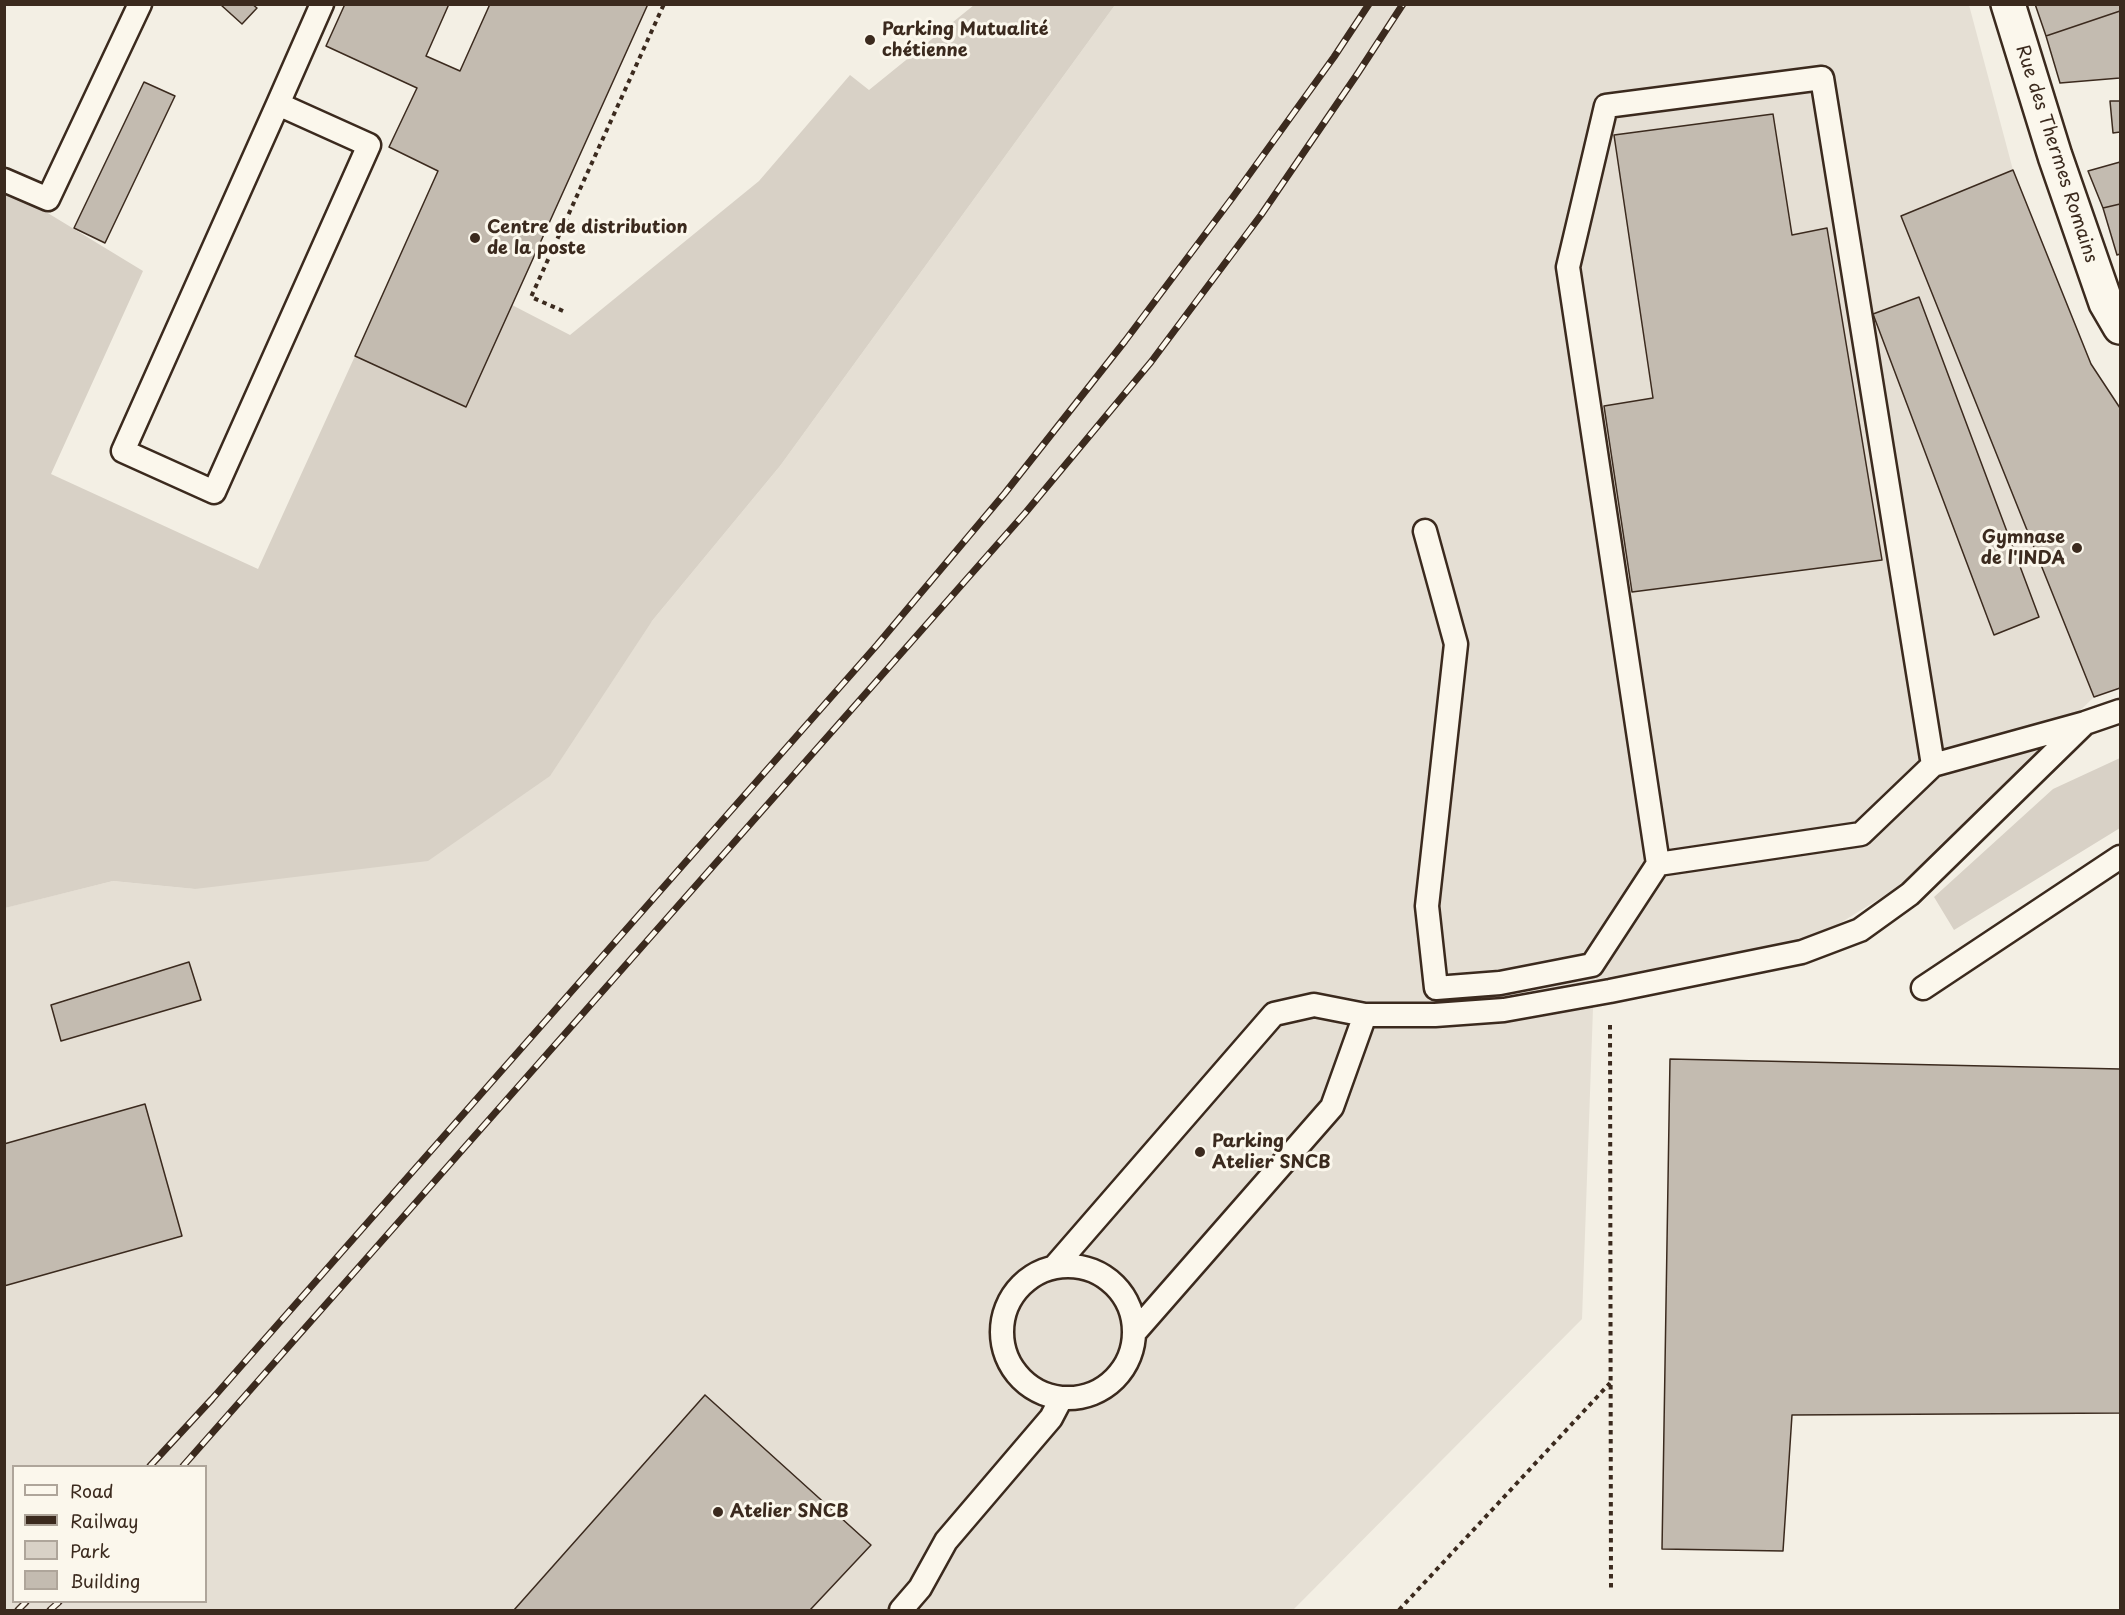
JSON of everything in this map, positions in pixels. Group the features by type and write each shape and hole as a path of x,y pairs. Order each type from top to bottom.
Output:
{"street":[{"name":"Rue des Thermes Romains","path":"2008,4 2055,156 2116,310"}],"lane":[{"path":"4,180 48,199 140,4"},
{"path":"278,104 369,145 214,492 123,451 322,4"},
{"path":"1425,531 1456,644 1427,906 1436,988 1500,983 1592,965 1658,864 1568,267 1606,106 1822,78 1934,765"},
{"path":"1658,864 1861,834 1934,765 2121,711"},
{"path":"1056,1265 1086,1266 1111,1280 1129,1303 1135,1332 1130,1359 1113,1382 1089,1395 1062,1399 1035,1390 1015,1372 1003,1348 1002,1321 1012,1295 1031,1276 1056,1265 1274,1014 1314,1005 1365,1015 1435,1015 1504,1010 1802,952 1860,930 1910,894 2085,723"},
{"path":"1923,988 2121,857"},
{"path":"1135,1332 1332,1107 1365,1015"},
{"path":"902,1611 920,1588 945,1540 1051,1418 1062,1399"}],"path":[{"path":"562,311 531,297 664,4"},
{"path":"1610,991 1611,1590"},
{"path":"1399,1611 1610,1383"}],"shaded area":[{"path":"1115,5 1969,5 2013,170 1901,216 2094,697 1900,886 1837,925 1797,941 1594,980 1582,1319 1293,1610 5,1610 4,908 113,881 195,889 652,621 780,466"}],"green space":[{"path":"974,5 1115,5 780,466 652,621 550,776 428,861 195,889 113,881 5,908 5,187 143,271 51,474 258,569 355,356 466,406 512,305 570,335 759,181 850,75 869,90"},
{"path":"2120,758 2120,828 1954,930 1934,897 2053,789"}],"building":[{"path":"252,4 257,8 242,24 221,5"},
{"name":"Centre de distribution de la poste","path":"345,4 449,4 426,56 460,71 490,4 648,4 466,407 355,356 438,171 389,147 417,88 326,46"},
{"path":"2035,4 2120,4 2120,11 2046,36"},
{"path":"2120,11 2120,78 2060,83 2046,36"},
{"path":"144,82 175,96 105,243 74,228"},
{"path":"2110,101 2120,101 2120,132 2113,133"},
{"path":"1773,114 1792,235 1827,228 1882,560 1632,592 1604,406 1653,398 1614,135"},
{"path":"2120,162 2120,204 2103,208 2088,171"},
{"name":"Gymnase de l'INDA","path":"2013,170 2091,364 2120,408 2120,688 2094,697 1901,216"},
{"path":"2120,204 2120,254 2117,255 2103,208"},
{"path":"1919,297 2039,617 1994,635 1873,314"},
{"path":"189,962 201,1000 61,1041 51,1005"},
{"path":"1670,1059 2120,1069 2120,1413 1792,1415 1783,1551 1662,1549"},
{"path":"145,1104 182,1236 4,1286 4,1144"},
{"name":"Atelier SNCB","path":"705,1395 871,1545 810,1610 514,1610"}],"railway":[{"path":"151,1465 212,1399 877,645 1005,493 1125,341 1233,197 1334,57 1369,4"},
{"path":"184,1465 1026,512 1151,362 1261,215 1403,4"},
{"path":"18,1610 25,1603"},
{"path":"50,1610 58,1603"}],"place":[{"name":"Parking Mutualité chétienne","path":"870,40"},
{"name":"Centre de distribution de la poste","path":"475,238"},
{"name":"Gymnase de l'INDA","path":"2077,548"},
{"name":"Parking Atelier SNCB","path":"1200,1152"},
{"name":"Atelier SNCB","path":"718,1512"}]}
